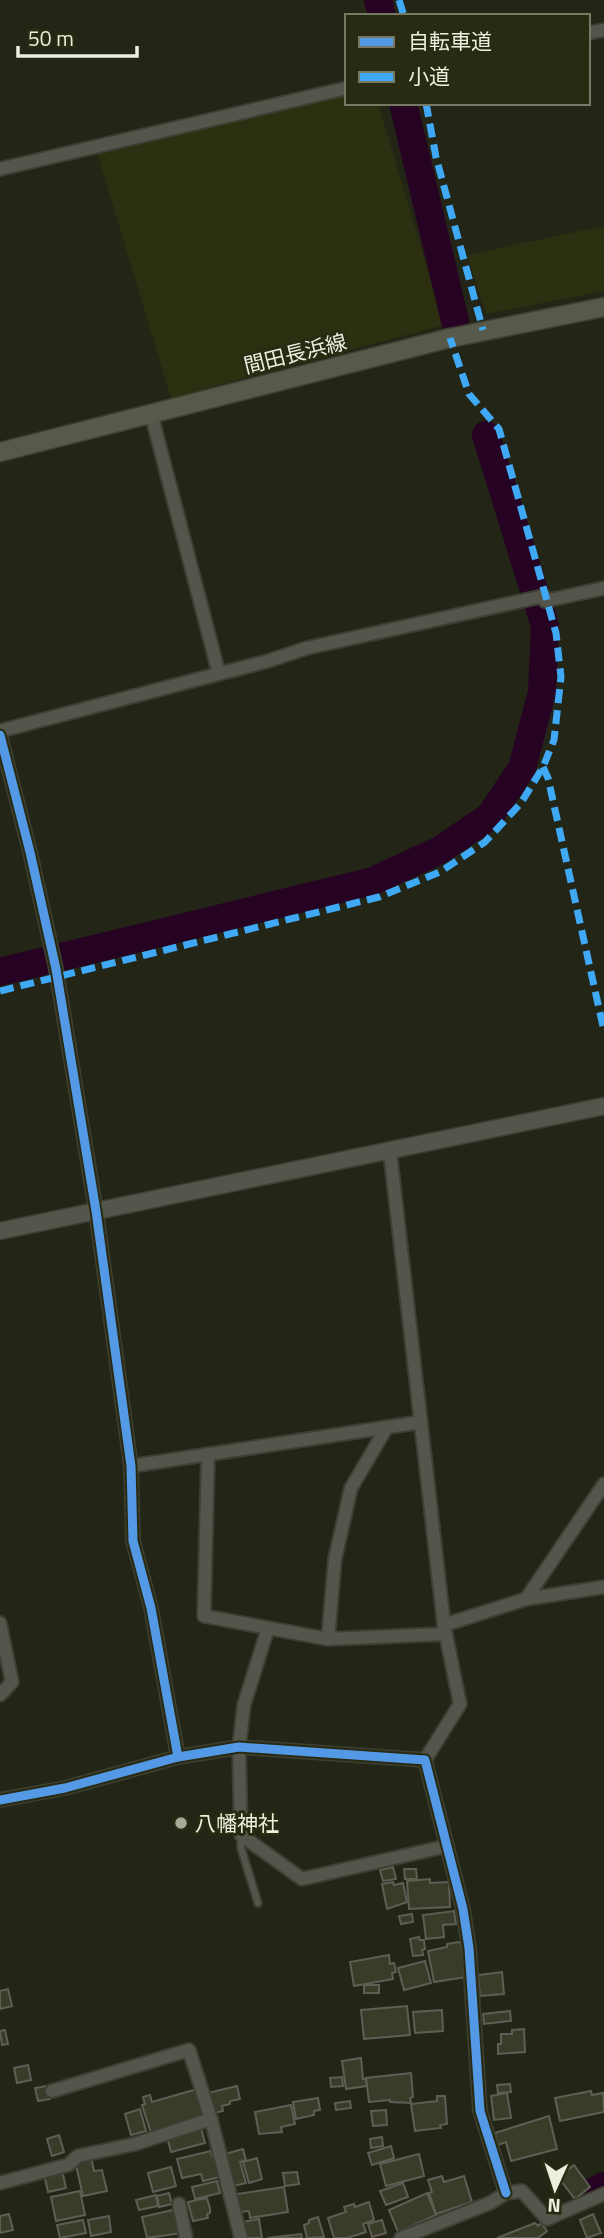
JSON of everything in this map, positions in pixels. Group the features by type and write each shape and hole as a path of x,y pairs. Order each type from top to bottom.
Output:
{"main road":[{"name":"間田長浜線","path":"0,452 450,338 604,307"}],"street":[{"path":"0,169 345,88"},
{"path":"151,413 219,674"},
{"path":"178,1757 152,1608 133,1541 131,1466 96,1211 56,969 0,733 307,648 543,598 604,588"},
{"path":"0,1231 604,1106"},
{"path":"390,1152 445,1629 460,1704 425,1760 463,1909 469,1948 480,2111 506,2193"},
{"path":"131,1466 421,1422"},
{"path":"328,1639 335,1559 351,1488 387,1427"},
{"path":"208,1454 204,1616 328,1639 445,1629 526,1599 604,1587"},
{"path":"526,1599 604,1484"},
{"path":"0,1622 12,1682 0,1695"},
{"path":"268,1628 244,1706 239,1747 241,1835 302,1879 447,1846"},
{"path":"0,1800 65,1788 178,1757 239,1747 425,1760"},
{"path":"52,2091 189,2050 211,2119 241,2238"},
{"path":"0,2183 68,2165 78,2156 135,2144 211,2119"},
{"path":"401,2238 490,2203 506,2193 522,2192 547,2219 604,2194"},
{"path":"179,2204 186,2238"}],"lane":[{"path":"241,1835 241,1848 258,1903"}],"shaded area":[{"path":"345,95 345,105 379,105 444,325 171,398 97,152"},
{"path":"604,226 604,291 486,314 467,255"}],"building":[{"path":"393,1867 396,1879 383,1881 380,1870"},
{"path":"404,1869 416,1869 417,1879 405,1879"},
{"path":"430,1879 430,1883 449,1882 450,1907 409,1909 407,1881"},
{"path":"393,1882 394,1885 403,1883 407,1902 387,1909 382,1884"},
{"path":"454,1911 456,1924 443,1925 444,1937 426,1939 423,1915"},
{"path":"412,1914 413,1922 401,1924 399,1916"},
{"path":"419,1937 424,1940 425,1949 422,1950 423,1955 413,1956 410,1939"},
{"path":"461,1943 467,1977 434,1982 428,1951"},
{"path":"389,1955 390,1964 394,1963 396,1972 392,1973 393,1979 354,1986 350,1962"},
{"path":"425,1961 431,1983 404,1990 398,1968"},
{"path":"502,1972 504,1994 480,1996 478,1975"},
{"path":"364,1985 379,1985 379,1993 364,1993"},
{"path":"8,1989 12,2006 0,2009 0,1991"},
{"path":"407,2006 410,2035 364,2039 361,2010"},
{"path":"442,2010 443,2031 415,2033 413,2012"},
{"path":"510,2011 511,2021 484,2024 483,2014"},
{"path":"524,2029 525,2052 498,2054 501,2034 512,2034 512,2030"},
{"path":"5,2030 8,2044 2,2045 0,2031"},
{"path":"361,2058 363,2079 366,2079 367,2086 346,2089 342,2061"},
{"path":"28,2065 31,2080 17,2083 14,2068"},
{"path":"411,2073 411,2103 390,2100 369,2102 366,2078"},
{"path":"342,2077 343,2086 331,2087 330,2078"},
{"path":"510,2084 511,2092 498,2093 497,2085"},
{"path":"47,2086 50,2099 38,2101 35,2088"},
{"path":"237,2086 240,2099 222,2106 223,2111 213,2113 208,2093"},
{"path":"197,2089 205,2117 151,2133 142,2105 145,2104 143,2097 150,2095 152,2102"},
{"path":"591,2091 592,2095 603,2093 604,2112 560,2121 555,2098"},
{"path":"507,2093 511,2118 494,2120 491,2096"},
{"path":"437,2096 445,2096 447,2124 440,2125 441,2128 415,2131 411,2104 437,2101"},
{"path":"318,2098 320,2110 314,2111 314,2115 296,2119 293,2102"},
{"path":"350,2101 351,2108 336,2110 335,2103"},
{"path":"291,2105 295,2124 281,2127 282,2132 259,2134 255,2112"},
{"path":"140,2109 146,2131 131,2135 125,2114"},
{"path":"386,2110 387,2125 373,2126 371,2111"},
{"path":"549,2116 557,2149 511,2161 506,2142 498,2145 495,2133"},
{"path":"201,2128 205,2143 171,2152 167,2137"},
{"path":"59,2135 64,2152 52,2156 47,2139"},
{"path":"382,2137 383,2146 371,2148 370,2139"},
{"path":"391,2146 394,2158 372,2165 368,2153"},
{"path":"243,2149 246,2160 240,2162 246,2183 233,2186 225,2154"},
{"path":"211,2151 212,2156 215,2155 220,2177 203,2181 201,2174 182,2178 177,2159"},
{"path":"419,2154 424,2176 386,2186 380,2164"},
{"path":"91,2157 94,2171 102,2170 107,2191 83,2196 75,2161"},
{"path":"257,2158 262,2179 249,2183 243,2162"},
{"path":"574,2165 590,2187 575,2199 558,2177"},
{"path":"171,2167 176,2186 153,2192 148,2173"},
{"path":"62,2170 66,2188 48,2192 44,2174"},
{"path":"297,2172 299,2184 285,2186 283,2173"},
{"path":"442,2176 444,2182 464,2176 472,2202 436,2214 428,2180"},
{"path":"217,2181 220,2193 195,2199 192,2187"},
{"path":"403,2183 408,2197 386,2205 380,2191"},
{"path":"284,2187 288,2212 250,2218 249,2211 240,2212 237,2194"},
{"path":"80,2191 85,2215 56,2221 51,2197"},
{"path":"169,2193 172,2204 159,2207 157,2196"},
{"path":"427,2193 436,2215 398,2232 389,2210"},
{"path":"156,2195 158,2206 139,2210 136,2200"},
{"path":"207,2198 210,2209 208,2218 193,2221 188,2202"},
{"path":"369,2202 374,2220 363,2224 366,2232 347,2238 334,2238 328,2218 346,2212 344,2207 354,2204 355,2207"},
{"path":"177,2209 182,2233 147,2238 142,2217"},
{"path":"9,2214 13,2230 0,2233 0,2216"},
{"path":"593,2214 601,2233 587,2238 580,2220"},
{"path":"109,2216 111,2232 91,2236 88,2220"},
{"path":"318,2217 324,2237 307,2238 304,2225"},
{"path":"259,2219 262,2238 245,2238 242,2222"},
{"path":"83,2220 86,2233 60,2238 57,2225"},
{"path":"382,2220 386,2233 372,2237 368,2224"},
{"path":"535,2223 538,2226 541,2223 547,2231 538,2238 497,2238"},
{"path":"301,2234 302,2238 267,2238"}],"waterway":[{"path":"378,0 382,14"},
{"path":"403,105 455,321"},
{"path":"0,972 373,881 440,850 490,816 522,768 542,692 545,626 486,435"},
{"path":"588,2194 604,2186"}],"marked path":[{"path":"399,0 403,14"},
{"path":"426,105 436,157 483,330"},
{"path":"0,991 379,897 440,872 485,842 521,803 543,767 554,740 561,677 556,633 499,429 469,394 450,338"},
{"path":"543,767 548,778 604,1031"}],"cycle path":[{"path":"0,735 56,969 96,1211 131,1466 133,1541 151,1608 178,1757 65,1788 0,1800"},
{"path":"178,1757 239,1747 425,1760 463,1909 469,1948 480,2111 506,2193"}],"place":[{"name":"八幡神社","path":"181,1823"}]}
